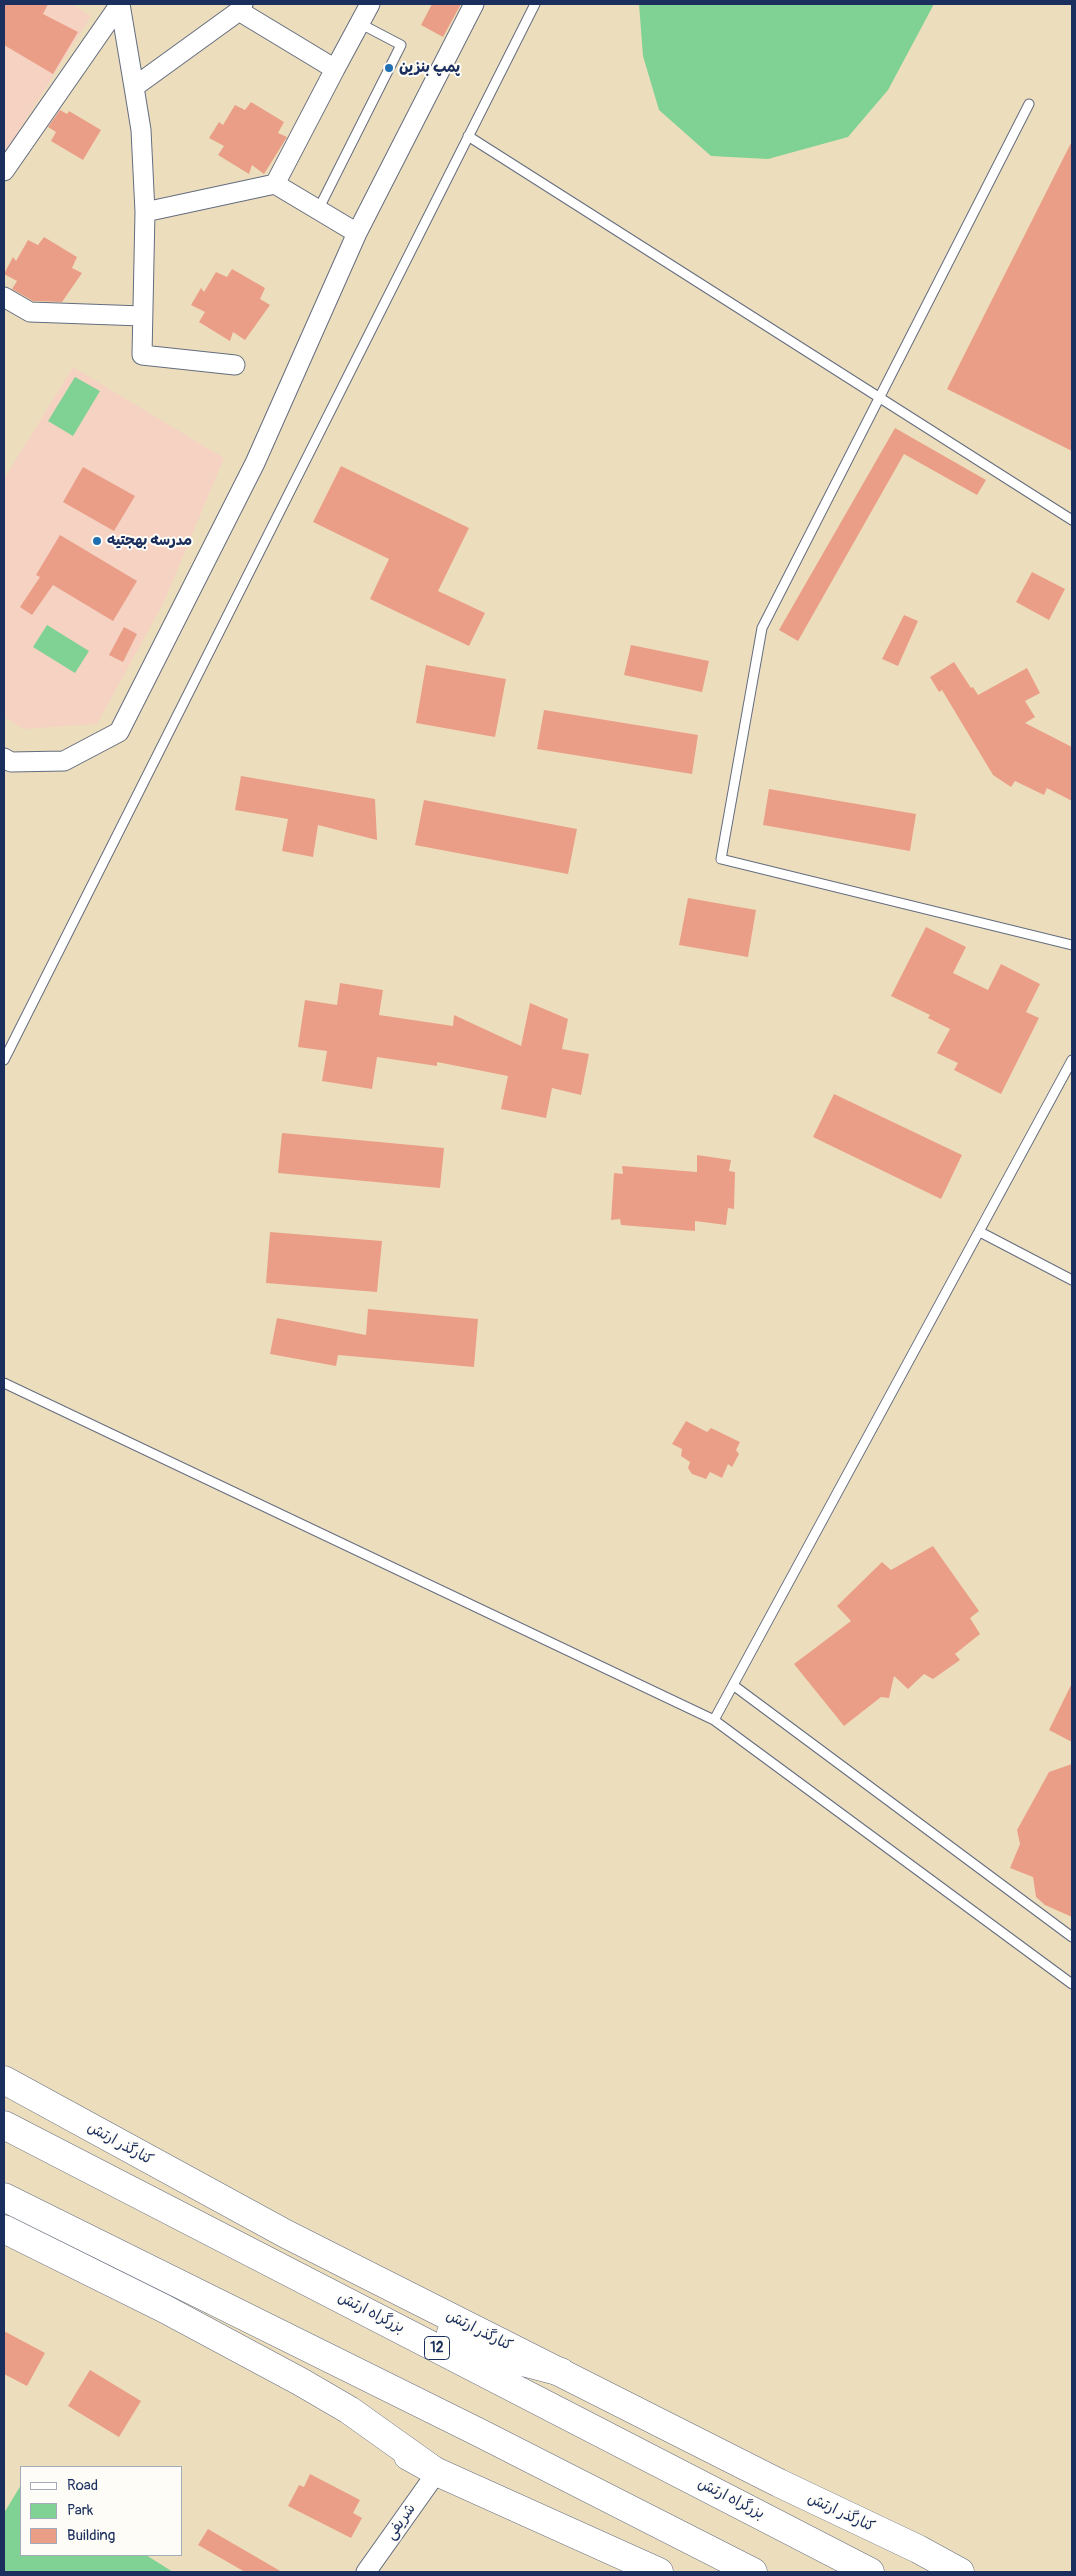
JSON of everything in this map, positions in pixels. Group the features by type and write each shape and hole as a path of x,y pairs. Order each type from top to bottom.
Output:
{"main road":[{"name":"کنارگذر ارتش","path":"11,2086 286,2234 779,2483 918,2549 960,2572"},
{"path":"4,2124 14,2119 37,2122 477,2347 508,2358 562,2372"},
{"name":"بزرگراه ارتش","path":"4,2124 870,2572"},
{"path":"4,2197 480,2433 753,2572"},
{"path":"4,2229 165,2309 349,2410 433,2470"},
{"path":"4,2241 96,2286 433,2470 659,2572"},
{"path":"779,2483 924,2572"}],"street":[{"path":"120,4 141,130 145,212 142,355 235,366"},
{"path":"4,171 120,4"},
{"path":"275,184 370,4"},
{"path":"4,758 11,762 64,761 119,732 256,462 357,233 474,4"},
{"path":"134,87 241,7 335,69"},
{"path":"145,212 275,184 357,233"},
{"path":"4,297 30,312 142,316"},
{"name":"شریفی","path":"366,2572 433,2470"}],"lane":[{"path":"4,1060 535,4"},
{"path":"318,210 401,45 359,23"},
{"path":"1029,104 762,628 721,859 1072,945"},
{"path":"468,136 1072,520"},
{"path":"714,1720 1072,1060"},
{"path":"980,1232 1072,1280"},
{"path":"4,1383 714,1720 1072,1984"},
{"path":"733,1685 1072,1937"}],"shaded area":[{"path":"4,4 72,4 91,16 4,154"},
{"name":"مدرسه بهجتیه","path":"73,367 224,458 164,602 97,724 23,729 4,717 4,479"}],"green space":[{"path":"639,4 934,4 888,90 848,137 768,159 711,156 659,110 643,56"},
{"path":"75,377 100,391 73,436 48,421"},
{"path":"47,625 89,651 75,673 33,647"},
{"path":"20,2487 20,2556 148,2556 173,2572 4,2572 4,2513"}],"building":[{"path":"4,4 48,4 43,14 78,32 53,74 4,45"},
{"path":"432,4 461,4 443,37 421,25"},
{"path":"251,102 284,122 278,133 287,137 264,174 252,165 249,174 218,155 224,146 209,138 219,122 223,125 235,105 245,110"},
{"path":"60,110 67,114 69,111 101,130 83,160 51,141 56,132 48,127"},
{"path":"1072,141 1072,451 947,389"},
{"path":"44,237 77,257 72,268 82,273 62,302 33,301 12,289 17,281 4,274 13,257 16,261 28,240 38,245"},
{"path":"232,269 265,288 260,299 270,305 245,340 233,332 230,341 199,322 205,312 191,305 201,288 204,292 216,272 227,277"},
{"path":"895,428 986,480 977,495 904,454 798,641 779,630"},
{"path":"341,466 469,528 438,591 485,613 469,646 370,599 389,559 313,522"},
{"path":"83,467 135,496 114,531 63,502"},
{"path":"60,535 137,581 113,621 53,585 32,615 20,607 40,577 36,575"},
{"path":"1032,572 1065,589 1049,620 1016,602"},
{"path":"904,615 918,621 898,666 882,659"},
{"path":"124,627 137,634 123,662 109,655"},
{"path":"631,645 709,661 702,692 624,675"},
{"path":"954,662 971,688 973,687 978,695 1027,668 1040,693 1025,701 1035,717 1025,723 1072,747 1072,801 1047,788 1044,795 1015,781 1011,787 993,775 942,690 939,692 930,677"},
{"path":"426,665 506,679 495,737 416,723"},
{"path":"544,710 698,735 692,774 537,749"},
{"path":"241,776 375,799 377,840 318,825 313,857 282,851 288,819 235,810"},
{"path":"769,789 916,814 910,851 763,825"},
{"path":"424,800 577,829 568,874 415,845"},
{"path":"688,898 756,910 748,957 679,945"},
{"path":"926,927 966,947 953,973 988,990 1001,964 1040,984 1026,1012 1039,1018 1001,1094 954,1070 958,1063 937,1053 950,1029 928,1018 930,1015 891,996"},
{"path":"340,983 383,990 379,1015 453,1026 454,1015 521,1046 530,1003 568,1019 562,1049 589,1054 581,1095 552,1088 546,1118 501,1109 508,1076 437,1062 437,1066 377,1057 372,1089 322,1081 327,1051 298,1047 305,1000 337,1005"},
{"path":"834,1094 962,1155 941,1199 813,1137"},
{"path":"282,1133 444,1148 440,1188 278,1173"},
{"path":"697,1155 731,1160 729,1171 735,1172 734,1209 728,1208 726,1225 695,1221 695,1231 621,1225 620,1219 611,1220 614,1173 623,1174 622,1166 697,1172"},
{"path":"270,1232 382,1241 377,1292 266,1283"},
{"path":"368,1309 478,1319 474,1367 338,1355 336,1366 270,1354 277,1318 366,1335"},
{"path":"686,1421 707,1432 711,1428 740,1442 736,1450 739,1454 732,1467 728,1464 722,1478 710,1472 706,1479 692,1474 688,1468 690,1462 681,1456 682,1449 672,1444"},
{"path":"933,1546 979,1611 970,1618 980,1634 955,1654 960,1660 933,1679 924,1674 908,1689 894,1676 889,1698 881,1697 844,1726 794,1664 851,1621 837,1606 882,1562 891,1570"},
{"path":"1072,1683 1072,1742 1049,1730"},
{"path":"1072,1764 1072,1917 1045,1905 1036,1897 1033,1877 1010,1868 1020,1844 1017,1830 1049,1772"},
{"path":"4,2331 45,2353 27,2386 4,2374"},
{"path":"90,2370 141,2401 119,2437 68,2406"},
{"path":"310,2474 360,2500 353,2513 362,2518 351,2538 288,2506 299,2485 304,2487"},
{"path":"208,2529 282,2572 245,2572 198,2545"}],"place":[{"name":"پمپ بنزین","path":"389,68"},
{"name":"مدرسه بهجتیه","path":"97,541"}]}
